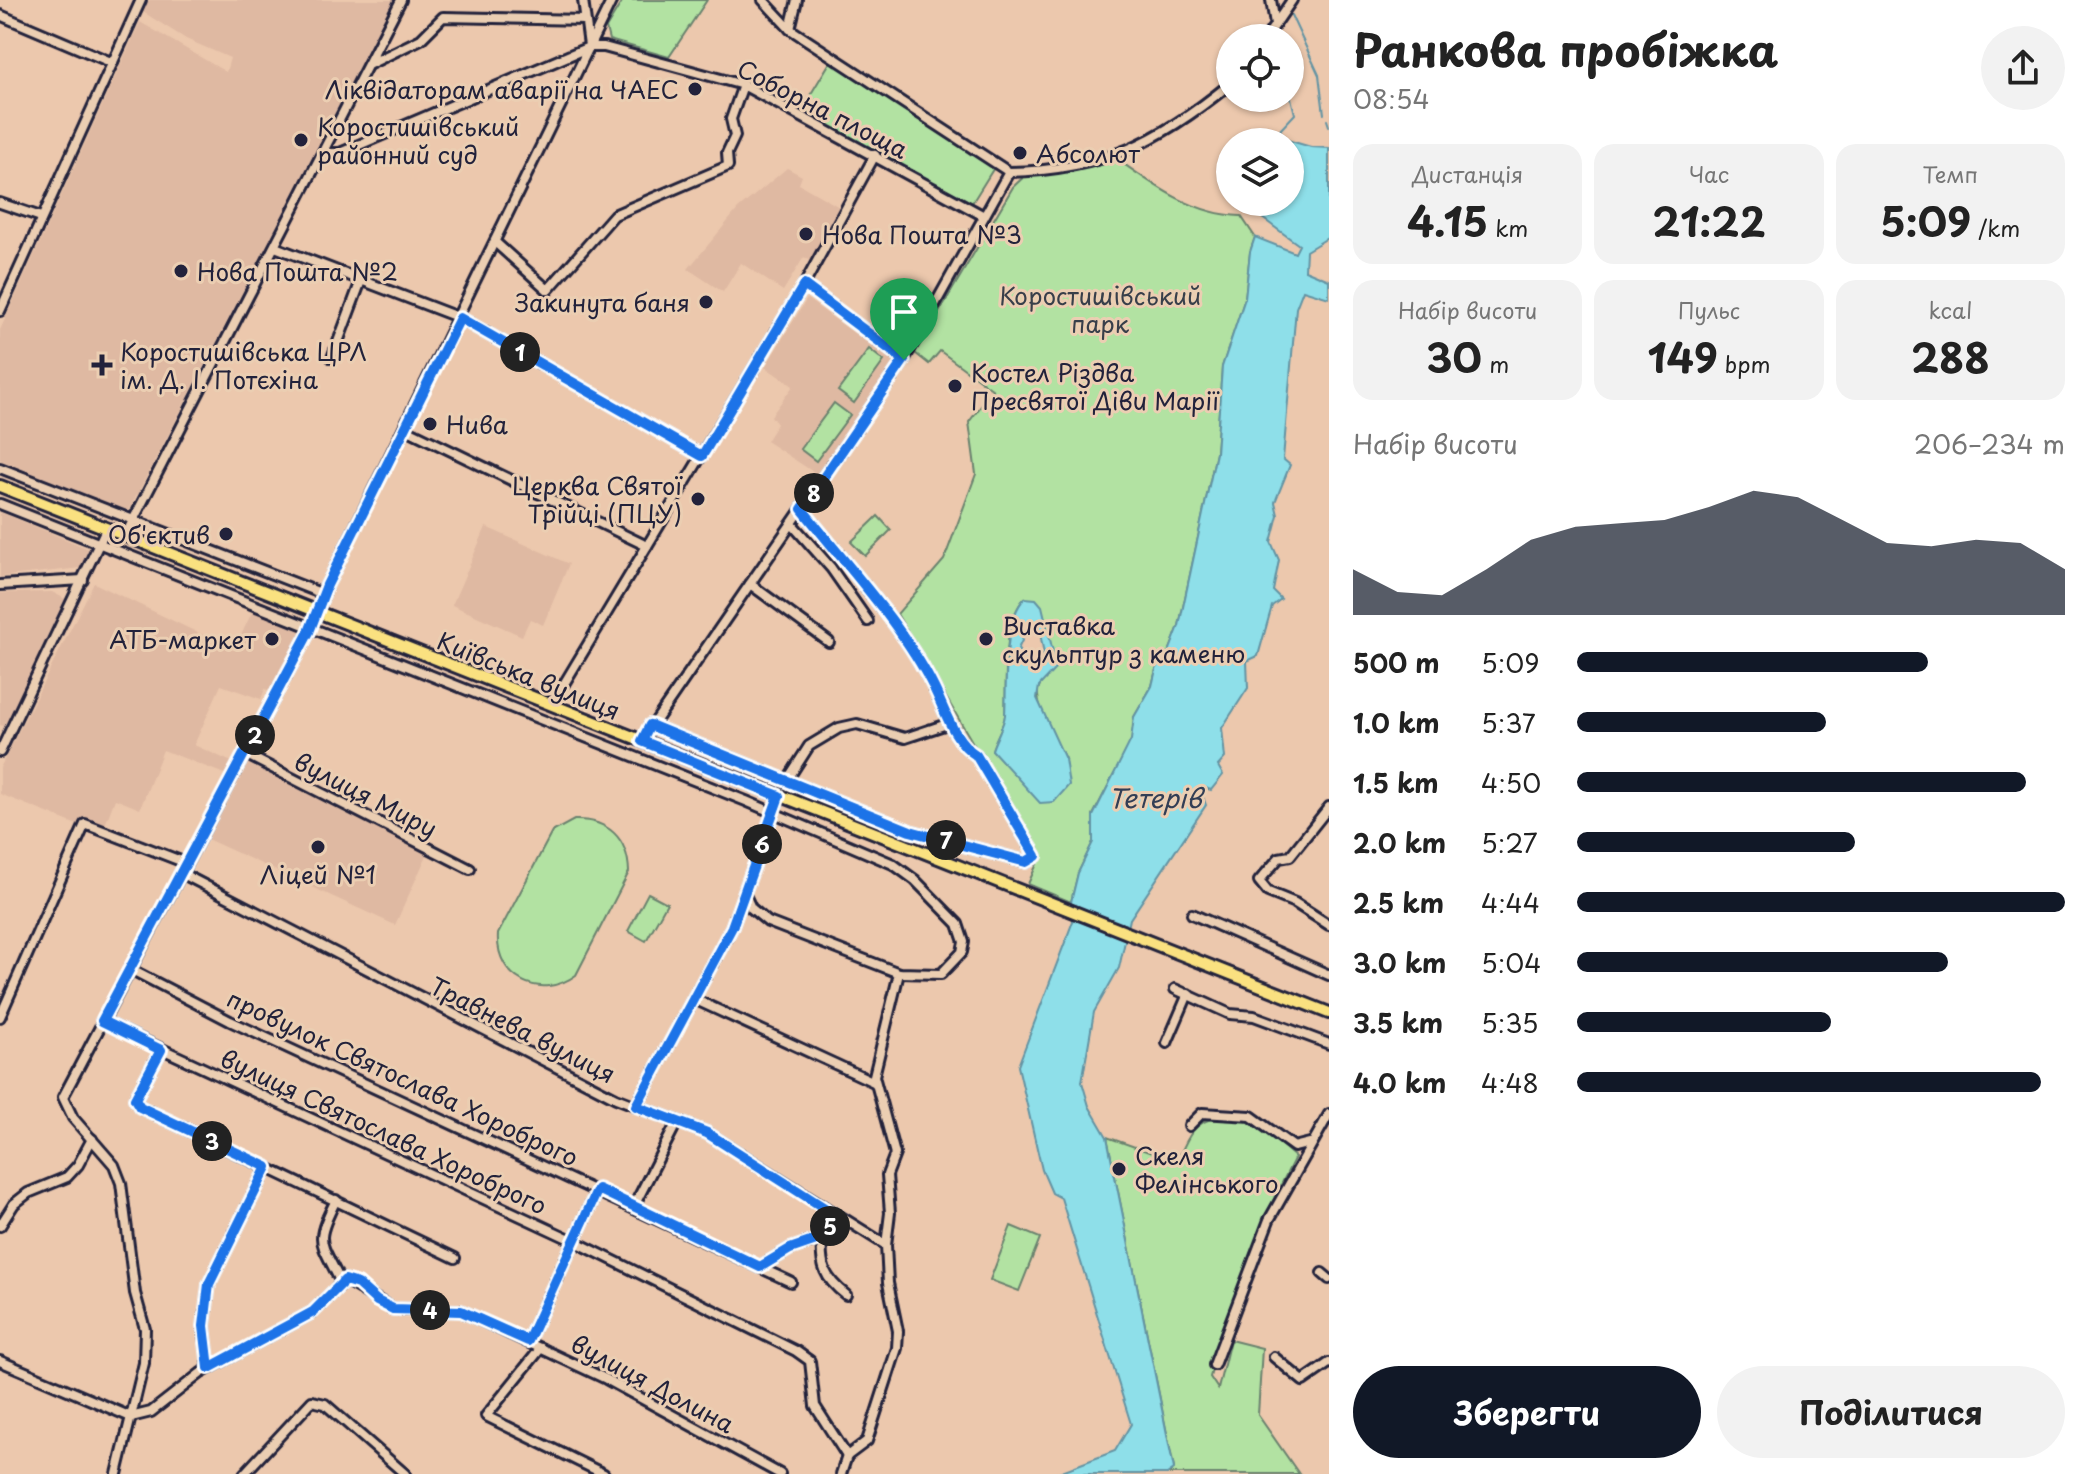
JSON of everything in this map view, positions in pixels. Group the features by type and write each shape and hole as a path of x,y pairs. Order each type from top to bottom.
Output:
{"main road":[{"name":"Київська вулиця","path":"0,486 1329,1013"}],"street":[{"path":"0,311 141,0"},
{"path":"125,536 401,0"},
{"path":"583,0 589,47"},
{"path":"117,1474 144,1363 145,1329 135,1293 121,1183 114,1165 73,1118 63,1097 310,629 323,594 460,318 612,0"},
{"name":"Соборна площа","path":"763,0 790,29 1009,172"},
{"path":"790,29 797,0"},
{"path":"1271,0 1275,24"},
{"path":"1275,24 1292,0"},
{"path":"0,15 113,63"},
{"path":"369,64 421,39 443,17 585,20"},
{"path":"324,153 340,153 589,47"},
{"name":"Соборна площа","path":"589,47 619,51 743,85 984,216"},
{"path":"496,243 548,290 614,215 728,166 727,153 735,136 731,119 743,85"},
{"path":"642,741 650,725 904,360 1009,172 1061,171 1114,157 1159,135 1216,94"},
{"path":"564,684 804,285 875,155"},
{"path":"0,203 41,217"},
{"path":"275,247 460,318 702,456"},
{"path":"332,358 362,278"},
{"path":"804,285 904,360"},
{"path":"404,428 647,546"},
{"path":"0,468 323,594"},
{"name":"Київська вулиця","path":"0,504 893,864 935,899 958,924 964,942 962,952 941,974 899,973"},
{"path":"786,782 809,746 839,728 857,724 905,738 950,723 917,660 802,509"},
{"path":"792,524 831,568 868,621"},
{"path":"0,752 106,529"},
{"path":"0,585 83,580"},
{"path":"750,584 829,642"},
{"name":"Київська вулиця","path":"650,725 910,831 1026,862 1036,856 976,755 968,750 950,723"},
{"name":"вулиця Миру","path":"245,754 470,869"},
{"path":"636,1106 694,999 745,895 779,796"},
{"path":"1329,807 1290,856 1279,858 1259,881 1268,892 1295,903 1329,925"},
{"path":"0,1017 85,824 186,863"},
{"name":"Травнева вулиця","path":"181,873 442,1010 636,1106 707,1133 886,1245"},
{"path":"745,895 751,908 768,922 899,973 874,1082 895,1154 887,1175 890,1213 886,1245 888,1283 898,1331 897,1348 867,1441 847,1456 841,1474"},
{"path":"1192,914 1329,975"},
{"name":"провулок Святослава Хороброго","path":"130,969 230,1021 598,1189 791,1282"},
{"path":"1175,989 1230,1014 1254,1016 1329,1044"},
{"path":"1167,1043 1188,994"},
{"path":"694,999 874,1082"},
{"name":"вулиця Святослава Хороброго","path":"102,1021 572,1240 810,1361 815,1406 847,1456"},
{"path":"161,1050 135,1099 140,1107 455,1258"},
{"path":"1189,1126 1202,1113 1251,1116 1294,1147 1310,1143"},
{"path":"1214,1365 1269,1220 1329,1114"},
{"path":"634,1206 677,1122"},
{"path":"0,1226 14,1204 28,1193 67,1177 78,1165 92,1139"},
{"path":"209,1368 204,1326 209,1284 267,1167"},
{"path":"528,1341 598,1189"},
{"path":"0,1361 131,1417 151,1412 209,1368 313,1312 341,1283 321,1246 320,1234 336,1200"},
{"path":"760,1267 790,1249 822,1238 837,1216"},
{"path":"822,1238 824,1272 828,1281 846,1295"},
{"name":"вулиця Долина","path":"341,1283 345,1280 358,1284 377,1301 393,1309 461,1311 606,1379 780,1474"},
{"path":"541,1348 486,1416 604,1474"},
{"path":"1274,1357 1303,1381 1329,1363"},
{"path":"244,1474 312,1401 325,1404 405,1474"}],"shaded area":[{"path":"149,0 394,0 128,512 0,460 0,330 140,22 226,72 230,58 186,39 143,12"},
{"path":"787,168 802,176 799,184 841,208 815,256 809,260 804,257 783,291 741,263 723,292 688,269 738,209"},
{"path":"807,299 896,363 818,475 766,441 777,424 771,416 793,386 765,367"},
{"path":"0,512 89,549 81,568 0,577"},
{"path":"486,527 569,564 543,625 530,619 522,636 452,605"},
{"path":"94,583 234,650 254,608 306,631 274,692 265,689 261,699 221,685 194,745 234,763 227,775 163,750 140,809 115,799 105,825 87,818 82,827 0,794 0,768"},
{"path":"52,592 69,601 11,723 0,725 0,593"},
{"name":"Ліцей №1","path":"247,763 427,855 395,925 207,839"}],"green space":[{"path":"623,0 707,0 669,57 609,40 606,28"},
{"path":"832,59 995,166 972,203 800,112"},
{"name":"Коростишівський парк","path":"1114,157 1190,204 1216,212 1216,216 1241,216 1255,237 1250,252 1245,298 1222,367 1216,453 1179,626 1169,652 1159,657 1152,686 1134,717 1132,740 1093,815 1093,842 1078,873 1071,902 1028,884 1040,857 897,614 944,560 976,474 969,422 993,390 940,351 929,364 915,353 1013,187 1029,172","holes":["1025,598 1055,660 1039,687 1039,702 1065,759 1013,772 992,750 1005,715 1012,622"]},
{"path":"869,349 884,361 854,403 838,391"},
{"path":"834,403 850,415 816,461 800,449"},
{"path":"878,516 891,530 865,556 851,542"},
{"path":"574,820 597,823 614,833 625,849 629,872 576,975 562,983 535,985 512,974 504,963 498,934 552,832"},
{"path":"648,893 667,903 646,941 628,931"},
{"path":"1218,1117 1251,1119 1295,1157 1268,1211 1228,1313 1210,1377 1218,1389 1230,1340 1262,1348 1258,1415 1299,1474 1167,1474 1174,1468 1107,1137 1177,1162 1196,1127"},
{"path":"1011,1226 1040,1238 1019,1291 990,1280"}],"water":[{"name":"Тетерів","path":"1304,145 1329,148 1329,237 1306,251 1305,270 1329,280 1329,298 1303,290 1296,308 1283,459 1290,465 1275,502 1278,515 1271,542 1279,560 1273,591 1281,599 1272,606 1258,656 1247,661 1248,688 1222,728 1225,758 1218,766 1223,775 1211,790 1205,788 1202,794 1206,805 1130,919 1119,968 1094,1012 1082,1082 1089,1106 1107,1137 1174,1469 1167,1474 1054,1474 1115,1451 1131,1424 1061,1198 1052,1193 1042,1170 1018,1066 1073,921 1071,902 1078,873 1093,842 1093,816 1131,740 1134,717 1152,686 1159,657 1169,652 1179,626 1216,453 1222,367 1245,298 1250,252 1255,237 1295,253 1299,245 1259,216 1304,216"},
{"path":"1025,598 1036,599 1042,606 1055,660 1055,669 1039,686 1037,698 1065,759 1069,785 1054,802 1040,803 992,750 1004,719 1009,637 1018,608","holes":["1033,631 1040,633 1044,654 1030,659 1022,657 1018,649 1025,634"]}],"waterway":[{"path":"1291,15 1319,75 1324,114"},
{"path":"1282,128 1294,112"},
{"path":"1327,120 1329,126"}],"place":[{"name":"Ліквідаторам аварії на ЧАЕС","path":"695,89"},
{"name":"Коростишівський районний суд","path":"301,140"},
{"name":"Абсолют","path":"1020,153"},
{"name":"Нова Пошта №3","path":"806,234"},
{"name":"Нова Пошта №2","path":"181,271"},
{"name":"Закинута баня","path":"706,302"},
{"name":"Коростишівська ЦРЛ ім. Д. І. Потєхіна","path":"102,365"},
{"name":"Костел Різдва Пресвятої Діви Марії","path":"955,386"},
{"name":"Нива","path":"430,424"},
{"name":"Церква Святої Трійці (ПЦУ)","path":"698,499"},
{"name":"Об'єктив","path":"226,534"},
{"name":"АТБ-маркет","path":"272,639"},
{"name":"Виставка скульптур з каменю","path":"986,639"},
{"name":"Ліцей №1","path":"318,847"},
{"name":"Скеля Фелінського","path":"1119,1169"}],"route":[{"path":"804,285 904,360 802,509 917,660 934,687 950,723 968,750 976,755 1036,856 1026,862 910,831 650,725 642,741 779,796 732,927 636,1106 707,1133 837,1216 822,1238 790,1249 760,1267 598,1189 528,1341 461,1311 393,1309 377,1301 358,1284 345,1280 313,1312 209,1368 204,1326 205,1295 267,1167 140,1107 135,1099 161,1050 102,1021 309,632 327,585 460,318 702,456 804,285"}]}
